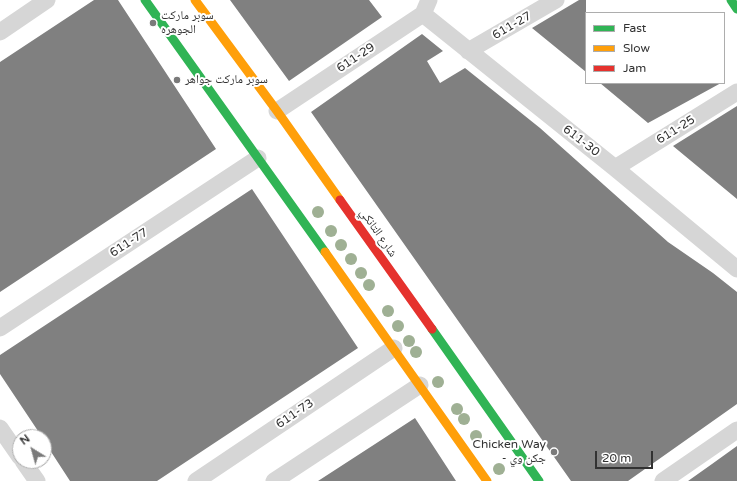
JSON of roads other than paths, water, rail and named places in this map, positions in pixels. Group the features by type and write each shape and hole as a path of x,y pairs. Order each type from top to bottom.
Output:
{"street":[{"path":"0,32 47,0"},
{"path":"145,0 394,348 487,481"},
{"name":"شارع التانكي","path":"195,0 277,111 539,481"},
{"name":"611-27","path":"468,51 556,0"},
{"path":"730,0 737,9"},
{"name":"611-29","path":"277,111 426,7"},
{"name":"611-30","path":"426,7 468,51 615,168 737,270"},
{"name":"611-25","path":"615,168 737,92"},
{"name":"611-77","path":"0,328 258,158"},
{"name":"611-73","path":"196,481 394,348"},
{"path":"274,481 420,385"},
{"path":"0,428 12,445"},
{"path":"663,481 737,430"},
{"path":"29,469 37,481"}],"place":[{"name":"سوبر ماركت الجوهره","path":"153,23"},
{"name":"سوبر ماركت جواهر","path":"177,80"},
{"name":"Chicken Way - جكن وي","path":"554,452"}]}
